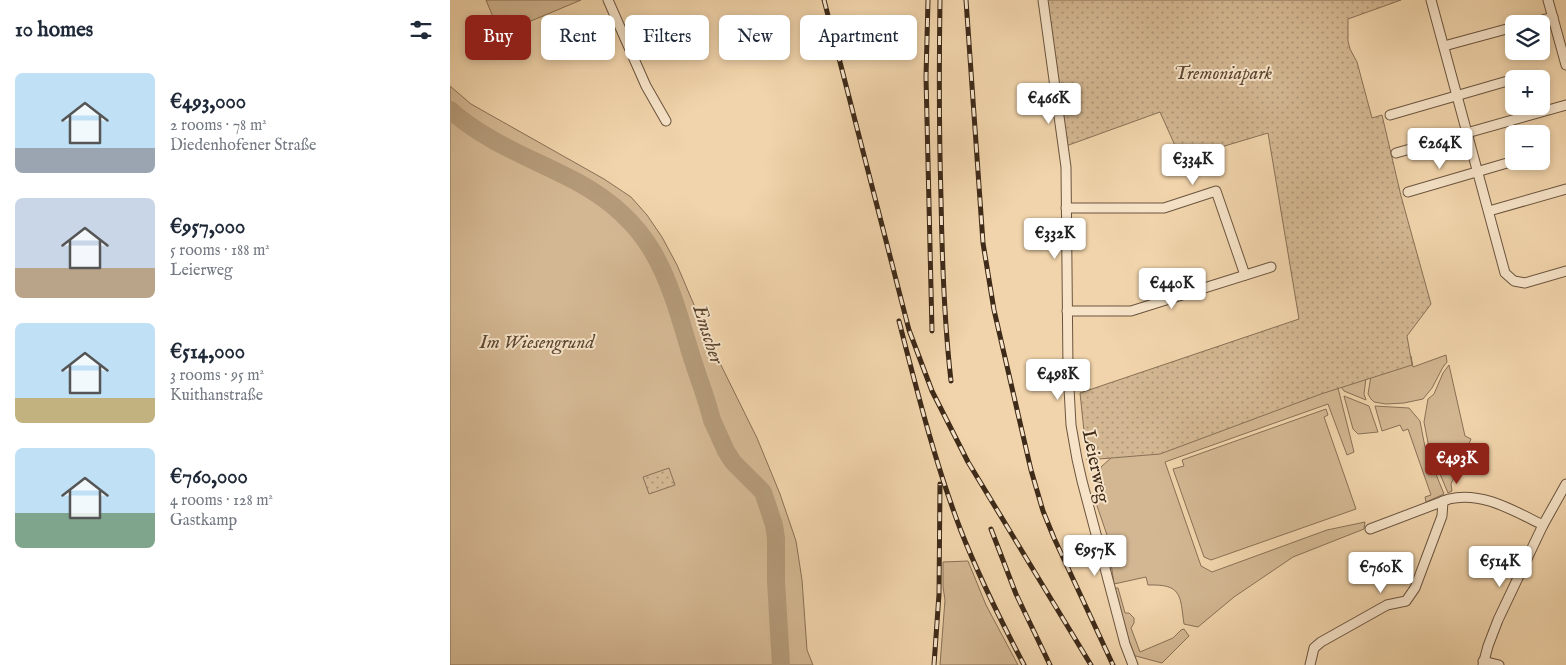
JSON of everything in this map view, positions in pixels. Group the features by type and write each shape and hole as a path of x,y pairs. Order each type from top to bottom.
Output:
{"street":[{"path":"608,0 646,86 666,121"},
{"name":"Leierweg","path":"1043,0 1066,167 1068,370 1071,425 1076,459 1133,665"},
{"path":"1431,0 1505,273 1514,281 1525,283 1566,271"},
{"path":"1548,0 1566,65"},
{"path":"1444,46 1505,30"},
{"path":"1390,115 1505,82"},
{"path":"1396,153 1566,105"},
{"path":"1408,192 1505,164"},
{"path":"1489,211 1566,189"},
{"path":"1066,208 1164,208 1216,191 1245,275"},
{"path":"1067,311 1131,311 1271,267"},
{"path":"1499,665 1483,663 1498,620 1543,525 1566,484"},
{"path":"1370,529 1442,501 1461,496 1495,503 1543,525"},
{"path":"1310,665 1314,648 1321,642 1387,605 1406,601 1415,588 1442,516 1442,501"}],"green space":[{"path":"486,0 581,0 541,15 541,17 531,21 531,15 492,15"},
{"name":"Tremoniapark","path":"1045,0 1401,0 1348,19 1348,41 1357,62 1372,118 1382,115 1401,196 1431,304 1407,336 1412,365 1321,394 1160,454 1087,460 1080,393 1299,319 1268,133 1181,159 1160,112 1066,146"},
{"name":"Im Wiesengrund","path":"450,86 471,104 604,179 631,197 647,215 662,237 677,265 712,347 757,438 780,494 796,541 802,580 807,650 813,665 450,665"},
{"path":"1446,355 1447,362 1432,388 1423,399 1386,404 1374,402 1368,394 1371,376 1392,358 1411,356 1413,367"},
{"path":"1449,365 1465,436 1471,439 1451,484 1452,491 1448,493 1429,448 1424,422 1428,399 1434,394 1443,373"},
{"path":"1366,378 1364,394 1366,400 1344,391 1336,380"},
{"path":"1338,388 1354,452 1347,455 1328,404 1165,462 1201,566 1212,572 1327,530 1365,522 1364,529 1293,557 1234,597 1198,627 1184,624 1180,599 1173,589 1159,585 1148,585 1146,577 1114,584 1107,535 1094,497 1105,488 1100,471 1101,467 1121,449"},
{"path":"1344,396 1369,406 1378,432 1358,434 1353,429"},
{"path":"1375,406 1409,408 1420,421 1425,447 1444,494 1426,502 1425,497 1431,495 1408,429 1403,431 1400,425 1382,431"},
{"path":"1326,409 1328,415 1324,417 1356,509 1211,560 1204,557 1173,469 1184,466 1182,460"},
{"path":"669,468 675,485 649,494 643,477"},
{"path":"968,561 986,605 1018,665 940,665 945,600 943,562"},
{"path":"1115,588 1118,588 1125,613 1129,613 1134,618 1131,628 1140,652 1173,638 1184,629 1189,636 1162,663 1132,655"}],"waterway":[{"name":"Emscher","path":"450,110 464,122 496,142 579,183 604,198 624,215 653,252 673,296 712,420 733,462 763,492 774,525 781,665"}],"railway":[{"path":"824,0 909,330 932,391 968,462 1091,665"},
{"path":"928,0 926,77 932,331"},
{"path":"940,0 942,244 951,381"},
{"path":"966,0 983,243 994,310 1031,470 1043,511 1113,665"},
{"path":"899,321 927,427 952,505 983,582 1024,665"},
{"path":"934,665 939,594 940,484"},
{"path":"991,529 1016,594 1050,665"}]}
